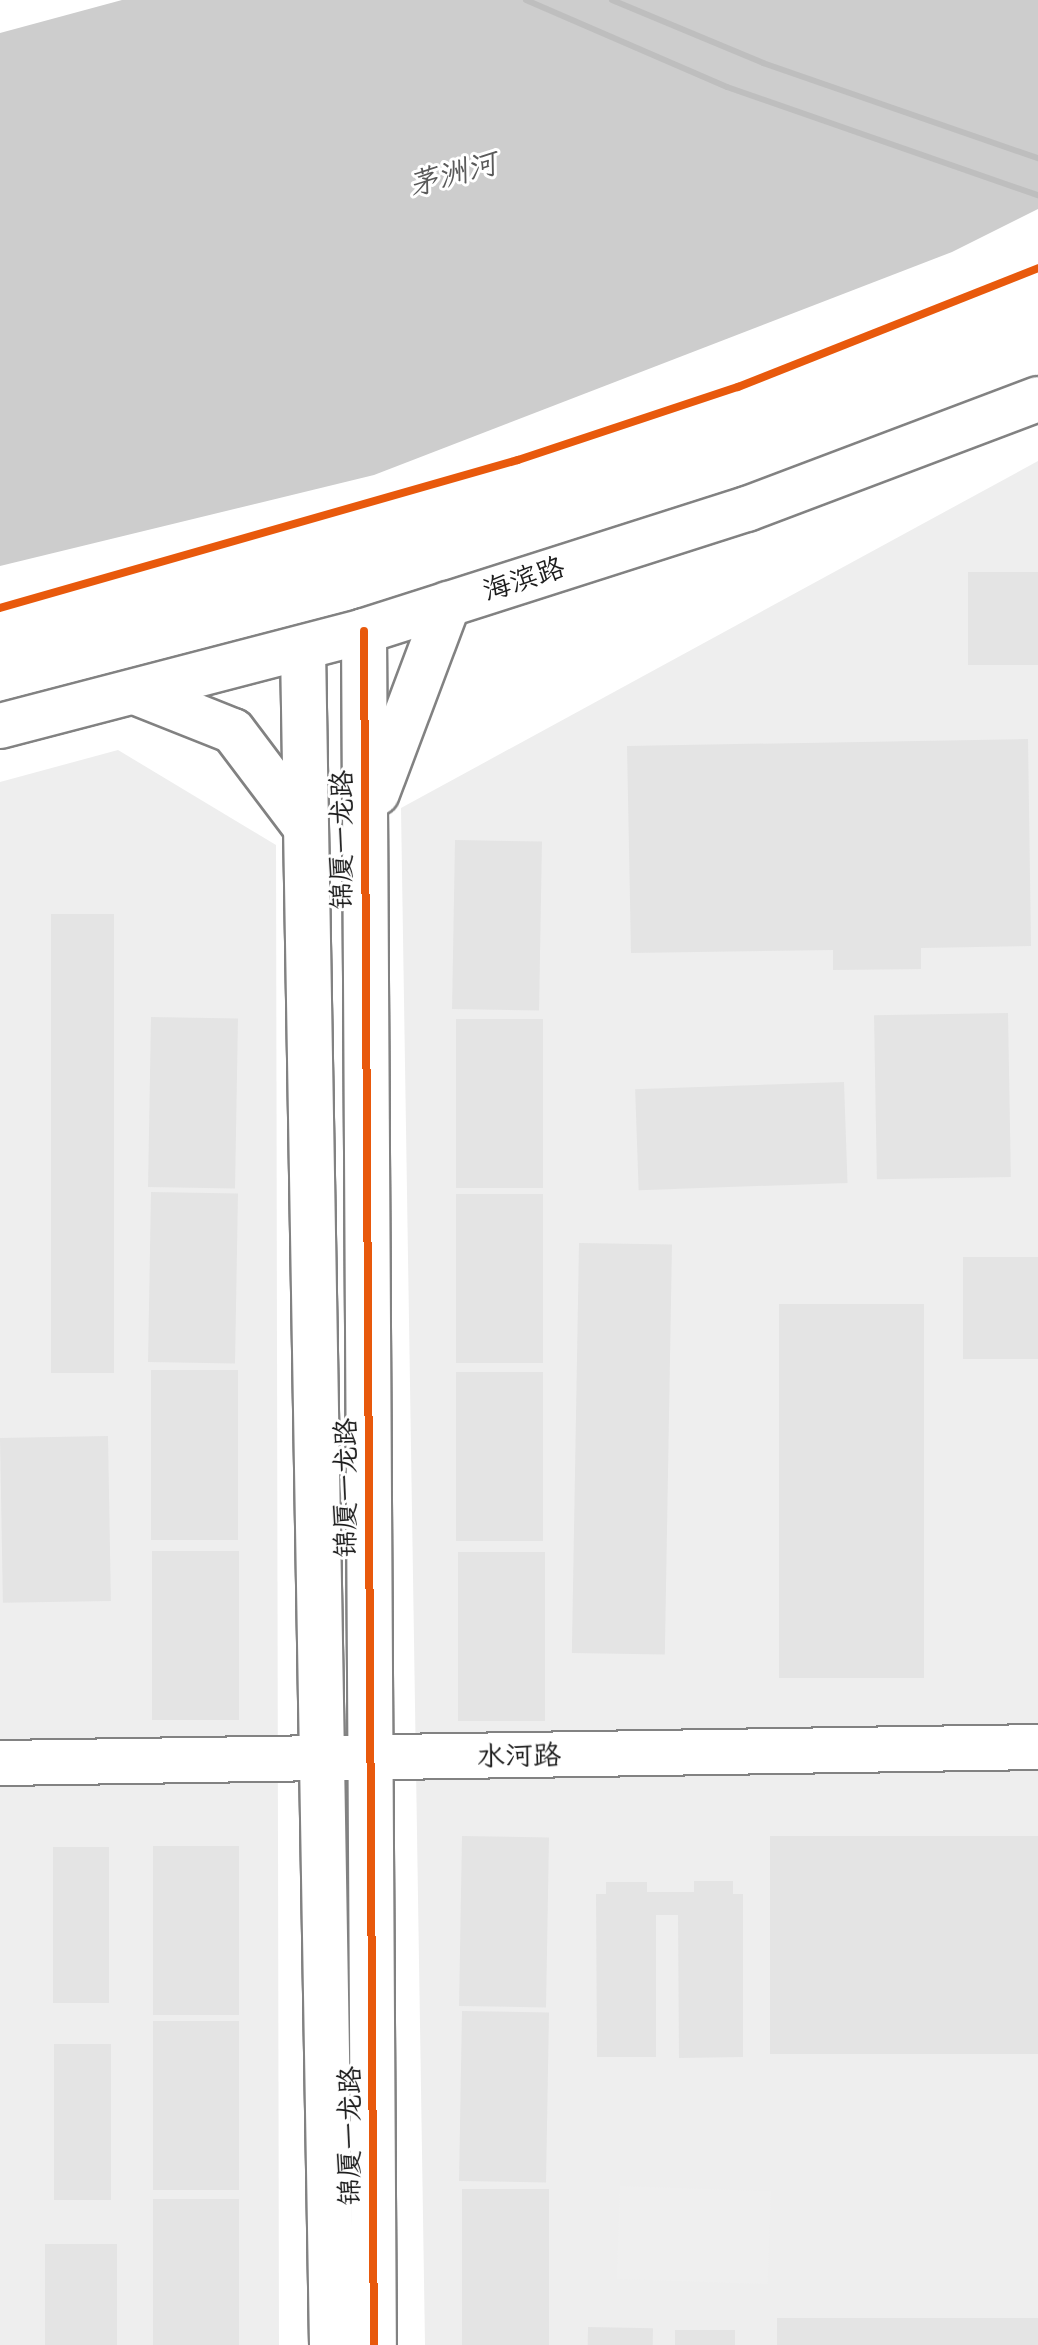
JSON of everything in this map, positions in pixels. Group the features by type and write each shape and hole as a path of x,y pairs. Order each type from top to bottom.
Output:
{"street":[{"name":"海滨路","path":"0,726 364,631 747,509 1038,399"},
{"path":"365,830 402,717 448,604"},
{"name":"锦厦一龙路","path":"364,631 374,2345"},
{"name":"锦厦一龙路","path":"303,649 332,2345"},
{"path":"135,692 233,731 306,828"},
{"name":"水河路","path":"0,1763 370,1760 1038,1747"}],"shaded area":[{"path":"1038,461 1038,2345 425,2345 401,808"},
{"path":"118,750 276,845 279,2345 0,2345 0,782"},
{"path":"620,2186 771,2191 768,2284 617,2279"}],"water":[{"name":"茅洲河","path":"122,0 1038,0 1038,209 952,252 374,475 0,566 0,33"}],"building":[{"path":"968,572 1038,572 1038,665 968,665"},
{"path":"1028,739 1031,946 921,948 921,969 833,970 833,950 631,953 627,746"},
{"path":"455,840 542,842 539,1010 452,1009"},
{"path":"51,914 114,914 114,1373 51,1373"},
{"path":"1008,1013 1011,1177 877,1179 874,1015"},
{"path":"151,1017 238,1019 235,1188 148,1187"},
{"path":"456,1019 543,1019 543,1188 456,1188"},
{"path":"844,1082 848,1183 639,1190 635,1089"},
{"path":"151,1192 238,1194 235,1363 148,1362"},
{"path":"456,1194 543,1194 543,1363 456,1363"},
{"path":"579,1243 672,1245 665,1655 572,1653"},
{"path":"963,1257 1038,1257 1038,1359 963,1359"},
{"path":"779,1304 924,1304 924,1678 779,1678"},
{"path":"151,1370 238,1370 238,1540 151,1540"},
{"path":"456,1372 543,1372 543,1541 456,1541"},
{"path":"108,1436 111,1601 3,1603 0,1438"},
{"path":"152,1551 239,1551 239,1720 152,1720"},
{"path":"458,1552 545,1552 545,1721 458,1721"},
{"path":"462,1836 549,1838 546,2007 459,2006"},
{"path":"770,1836 1038,1836 1038,2054 770,2054"},
{"path":"153,1846 239,1846 239,2015 153,2015"},
{"path":"53,1847 109,1847 109,2003 53,2003"},
{"path":"694,1881 733,1881 733,1894 743,1894 743,2057 679,2058 678,1915 656,1915 656,2057 597,2057 596,1894 606,1894 606,1882 647,1882 647,1892 694,1892"},
{"path":"462,2011 549,2013 546,2182 459,2181"},
{"path":"153,2021 239,2021 239,2190 153,2190"},
{"path":"54,2044 111,2044 111,2200 54,2200"},
{"path":"462,2189 549,2189 549,2345 462,2345"},
{"path":"153,2199 239,2199 239,2345 153,2345"},
{"path":"45,2244 117,2244 117,2345 45,2345"},
{"path":"777,2318 1038,2318 1038,2345 777,2345"},
{"path":"588,2327 653,2328 653,2345 588,2345"},
{"path":"675,2330 735,2330 735,2345 675,2345"}],"railway":[{"path":"526,0 727,87 1038,195"},
{"path":"612,0 763,63 1038,158"}],"cycle path":[{"path":"0,608 518,460 738,387 1038,268"},
{"path":"364,631 374,2345"}]}
